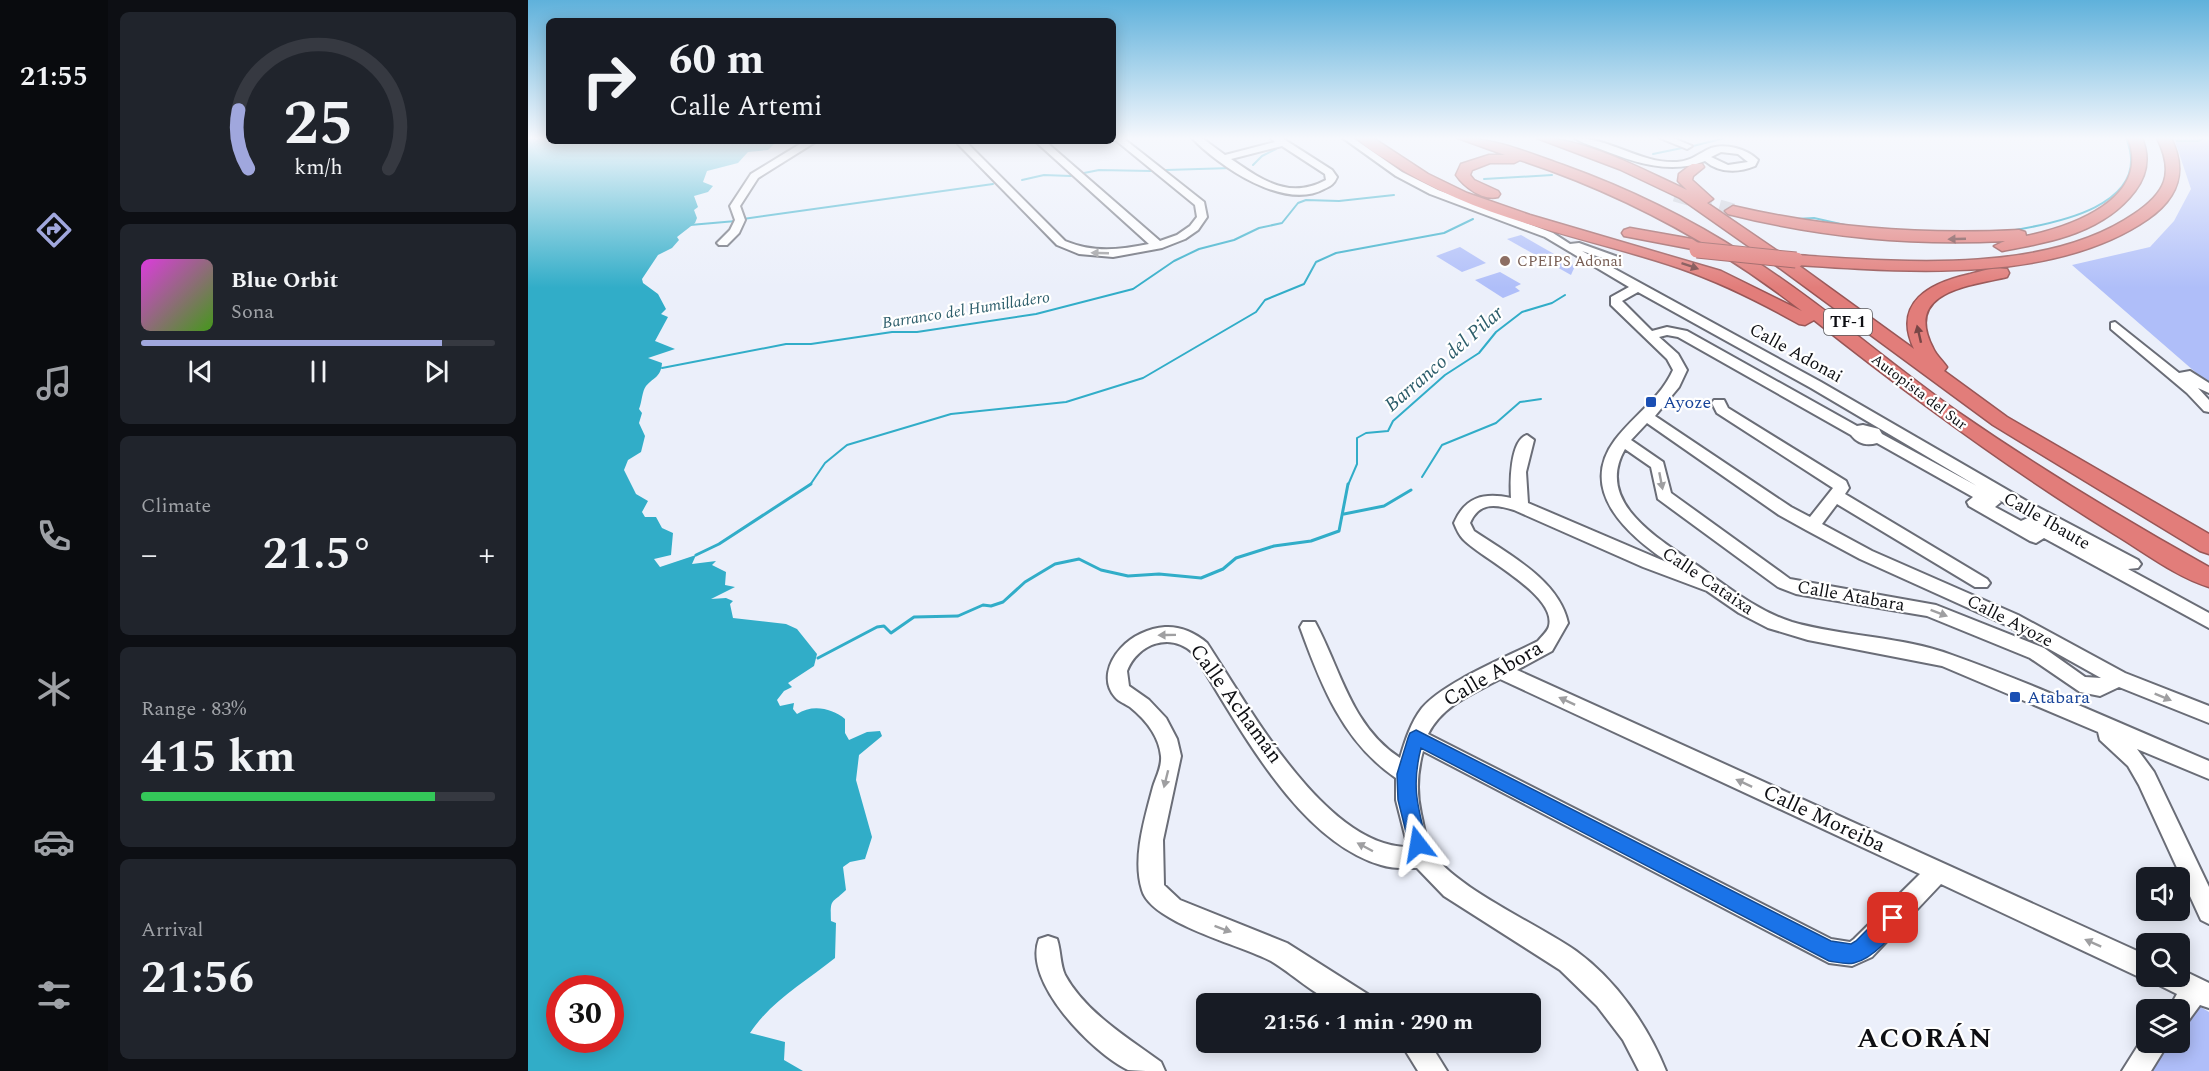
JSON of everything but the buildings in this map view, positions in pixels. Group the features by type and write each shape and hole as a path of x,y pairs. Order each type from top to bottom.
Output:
{"highway":[{"path":"1447,188 1470,199 1541,223 1718,275 1824,330 1918,399 1951,417"},
{"path":"1466,188 1502,203 1594,230 1695,247 1791,260 1921,264 1993,260 2064,251 2105,238 2132,225 2160,202 2169,189"},
{"path":"1477,188 1565,218 1695,247"},
{"name":"Autopista del Sur","path":"1605,188 1659,212 1740,257 1951,417 2051,483 2209,578"},
{"name":"Autopista del Sur","path":"1625,188 1721,235 1795,283 1922,378 2019,446 2209,560"},
{"path":"1659,188 1665,190"},
{"path":"1672,188 1791,260 1898,256 1975,250 2052,235 2080,226 2106,213 2125,195 2129,188"},
{"path":"1694,188 2000,421 2209,545"},
{"path":"2000,421 1930,360 1920,343 1917,329 1916,315 1922,303 1951,284 2054,264 2115,246 2152,224 2171,193 2169,189"},
{"path":"1733,211 1843,232 1951,239 2047,230 2077,222 2116,204"}],"street":[{"path":"723,243 735,231 740,220 735,206 746,188"},
{"path":"1006,188 1060,243 1083,252 1113,254 1158,246 1181,237 1194,228 1202,217 1202,208 1181,188"},
{"path":"1093,188 1158,246"},
{"path":"1269,188 1280,191 1308,192 1317,188"},
{"name":"Calle Adonai","path":"1426,188 1549,235 1816,385 2024,507 2121,572"},
{"path":"1563,244 1580,245 1614,259"},
{"name":"Calle Cataixa","path":"1638,287 1615,300 1617,305 1673,357 1680,370 1672,390 1613,453 1610,469 1611,490 1621,510 1640,534 1741,606 1790,628 1925,654 2201,767"},
{"path":"2202,389 2115,326 2130,326 2186,374 2202,389 2209,408"},
{"name":"Calle Ibaute","path":"1651,335 1667,331 1682,334 2046,537 2121,572 2209,621"},
{"path":"1719,404 1722,410 1835,481 1841,488 1812,526"},
{"name":"Calle Ayoze","path":"1647,417 1812,526 1917,580 2012,620 2118,678 2209,715"},
{"path":"1520,506 1517,477 1520,456 1527,440"},
{"name":"Calle Atabara","path":"1623,441 1658,465 1664,495 1784,583 1796,588 1930,610 2037,653 2080,684 2100,688 2118,678"},
{"name":"Calle Ayoze","path":"1836,496 1981,583"},
{"name":"Calle Abora","path":"1653,1071 1632,1031 1606,997 1569,961 1452,888 1422,857 1407,800 1406,774 1416,738 1428,715 1443,700 1545,646 1554,635 1559,621 1554,606 1544,592 1468,535 1462,523 1466,511 1472,504 1484,500 1501,500 1520,506 1649,563 1713,586"},
{"name":"Calle Ibaute","path":"2121,572 2209,633"},
{"path":"1309,627 1331,685 1356,729 1385,762 1406,774"},
{"name":"Calle Achamán","path":"1343,993 1278,952 1172,908 1153,890 1150,850 1171,758 1164,729 1150,712 1120,690 1117,677 1119,666 1130,650 1147,638 1172,634 1191,639 1200,648 1273,756 1322,819 1348,838 1377,854 1422,857"},
{"name":"Calle Moreiba","path":"1501,670 2136,962"},
{"path":"2087,720 2128,753 2147,778 2209,912"},
{"path":"1416,738 1829,951 1852,954 1863,948 1938,872"},
{"path":"2147,778 2151,767 2170,759 2201,767"},
{"path":"1048,948 1051,972 1069,1002 1121,1049 1152,1071"},
{"path":"2190,1003 2203,993"},
{"path":"1421,1053 1434,1071"},
{"path":"2134,1071 2148,1053"}],"shaded area":[{"path":"528,188 711,188 708,192 694,196 698,207 694,210 697,218 695,223 677,237 679,240 672,248 658,255 642,279 643,283 658,294 666,309 661,314 668,317 655,341 675,349 648,358 662,363 661,368 659,374 645,388 639,409 642,413 639,423 645,436 641,452 628,460 624,470 636,494 648,501 642,512 645,517 656,517 662,528 673,533 671,555 654,559 660,567 696,555 692,564 716,561 712,565 726,572 725,585 735,587 711,599 726,598 733,601 730,604 733,618 786,624 797,629 817,654 814,666 788,683 792,687 784,691 777,700 780,706 794,703 793,709 797,714 815,708 834,712 845,719 845,733 849,740 867,732 880,731 882,736 859,755 856,780 872,837 865,859 850,862 843,867 846,890 833,902 831,908 831,921 836,923 835,958 789,992 768,1011 750,1033 785,1042 784,1060 803,1071 528,1071"},
{"path":"2209,188 2209,384 2072,265 2150,247 2174,221 2191,189"},
{"path":"1521,235 1575,266 1571,275 1507,239"},
{"path":"1460,247 1486,263 1462,272 1436,256"},
{"path":"1500,272 1521,284 1515,287 1520,291 1503,298 1475,280"},
{"path":"2194,1003 2209,1012 2209,1071 2149,1071 2161,1053 2190,1053 2190,1009"}],"waterway":[{"path":"743,219 965,188"},
{"name":"Barranco del Pilar","path":"2009,231 2073,216 2095,207 2119,188"},
{"name":"Barranco del Humilladero","path":"662,368 786,344 811,344 892,332 917,332 1036,314 1133,289 1174,261 1199,249 1234,240 1259,228 1282,223 1298,203 1306,200 1339,201 1394,195"},
{"name":"Barranco del Pilar","path":"1795,219 1814,218 1845,225"},
{"path":"810,484 825,463 847,445 951,414 1066,402 1143,378 1256,312 1265,300 1304,284 1316,262 1336,253 1444,233 1473,219"},
{"path":"690,225 736,221"},
{"name":"Barranco del Pilar","path":"1348,485 1357,464 1357,438 1366,433 1388,431 1393,421 1445,375 1479,353 1496,332 1522,312 1552,303 1565,295"},
{"path":"1422,477 1442,445 1496,423 1520,402 1541,399"},
{"path":"696,555 719,544 810,484"},
{"name":"Barranco del Pilar","path":"818,658 877,627 884,626 891,633 914,617 958,616 983,605 991,606 1003,602 1025,582 1055,564 1079,559 1101,570 1128,576 1159,574 1201,578 1223,569 1236,558 1274,546 1311,541 1339,531 1348,484"},
{"path":"1344,514 1384,506 1411,490"}],"tunnel":[{"path":"1675,194 1733,211"}],"place":[{"name":"CPEIPS Adonai","path":"1505,261"},
{"name":"Ayoze","path":"1651,402"},
{"name":"Atabara","path":"2015,697"}],"district":[{"name":"ACORÁN","path":"1925,1038"}],"route":[{"path":"1418,844 1407,800 1406,774 1416,738 1829,951 1852,954 1863,948 1893,918"}]}
